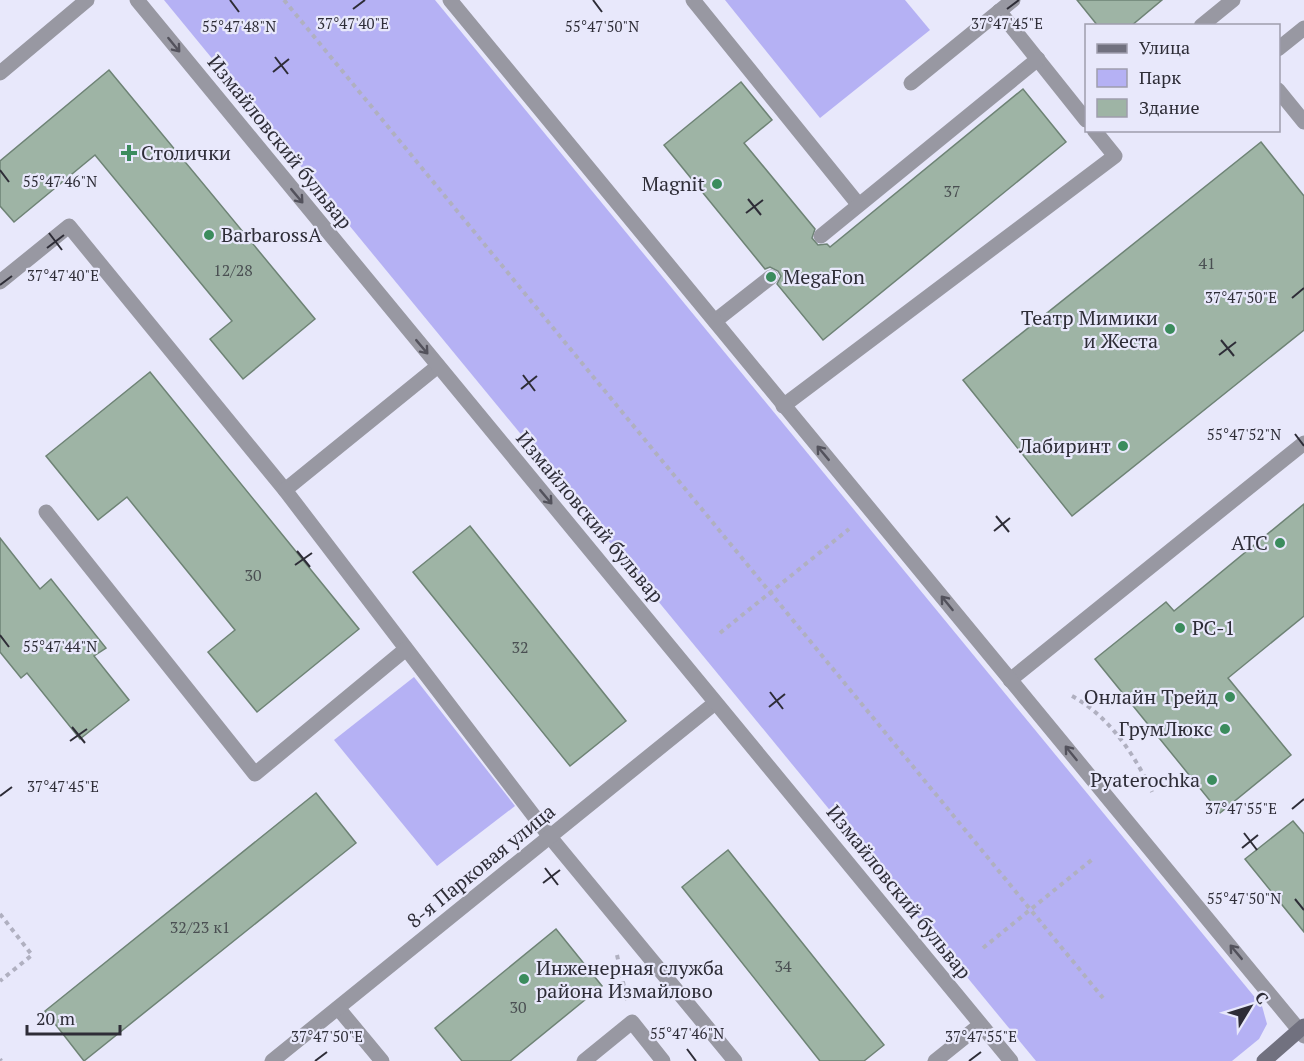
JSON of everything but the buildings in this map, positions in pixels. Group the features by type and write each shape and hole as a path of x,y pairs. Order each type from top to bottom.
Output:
{"main road":[{"path":"1264,1061 1302,1031"}],"street":[{"path":"0,73 87,0"},
{"name":"Измайловский бульвар","path":"137,0 1011,1061"},
{"path":"450,0 783,406 1302,1031"},
{"path":"693,0 858,204"},
{"path":"911,83 1013,0"},
{"path":"1203,24 1233,0"},
{"path":"999,12 1085,119"},
{"path":"1280,48 1304,28"},
{"path":"821,236 1038,59"},
{"path":"1280,92 1304,122"},
{"path":"783,406 1115,156 1096,132"},
{"path":"0,282 69,226 285,490 550,837 735,1061"},
{"path":"715,321 771,277"},
{"path":"285,490 438,366"},
{"path":"1010,680 1304,443"},
{"path":"46,512 255,774 406,649"},
{"name":"8-я Парковая улица","path":"273,1061 715,703"},
{"path":"338,1008 381,1061"},
{"path":"584,1061 632,1022 663,1061"},
{"path":"935,1061 981,1025"}],"path":[{"path":"284,0 1103,998"},
{"path":"720,633 849,530"},
{"path":"1072,696 1093,707 1139,763 1152,792"},
{"path":"983,948 1095,858"},
{"path":"0,914 32,955 0,981"}],"green space":[{"path":"164,0 435,0 1262,1006 1267,1024 1259,1039 1232,1061 1036,1061"},
{"path":"725,0 905,0 930,30 820,118"},
{"path":"414,677 515,806 437,866 334,740"}],"place":[{"name":"Столички","path":"129,153"},
{"name":"Magnit","path":"717,184"},
{"name":"BarbarossA","path":"209,235"},
{"name":"MegaFon","path":"771,277"},
{"name":"Театр Мимики и Жеста","path":"1170,329"},
{"name":"Лабиринт","path":"1123,446"},
{"name":"АТС","path":"1280,543"},
{"name":"PC-1","path":"1180,628"},
{"name":"Онлайн Трейд","path":"1230,697"},
{"name":"ГрумЛюкс","path":"1225,729"},
{"name":"Pyaterochka","path":"1212,780"},
{"name":"Инженерная служба района Измайлово","path":"524,979"}]}
